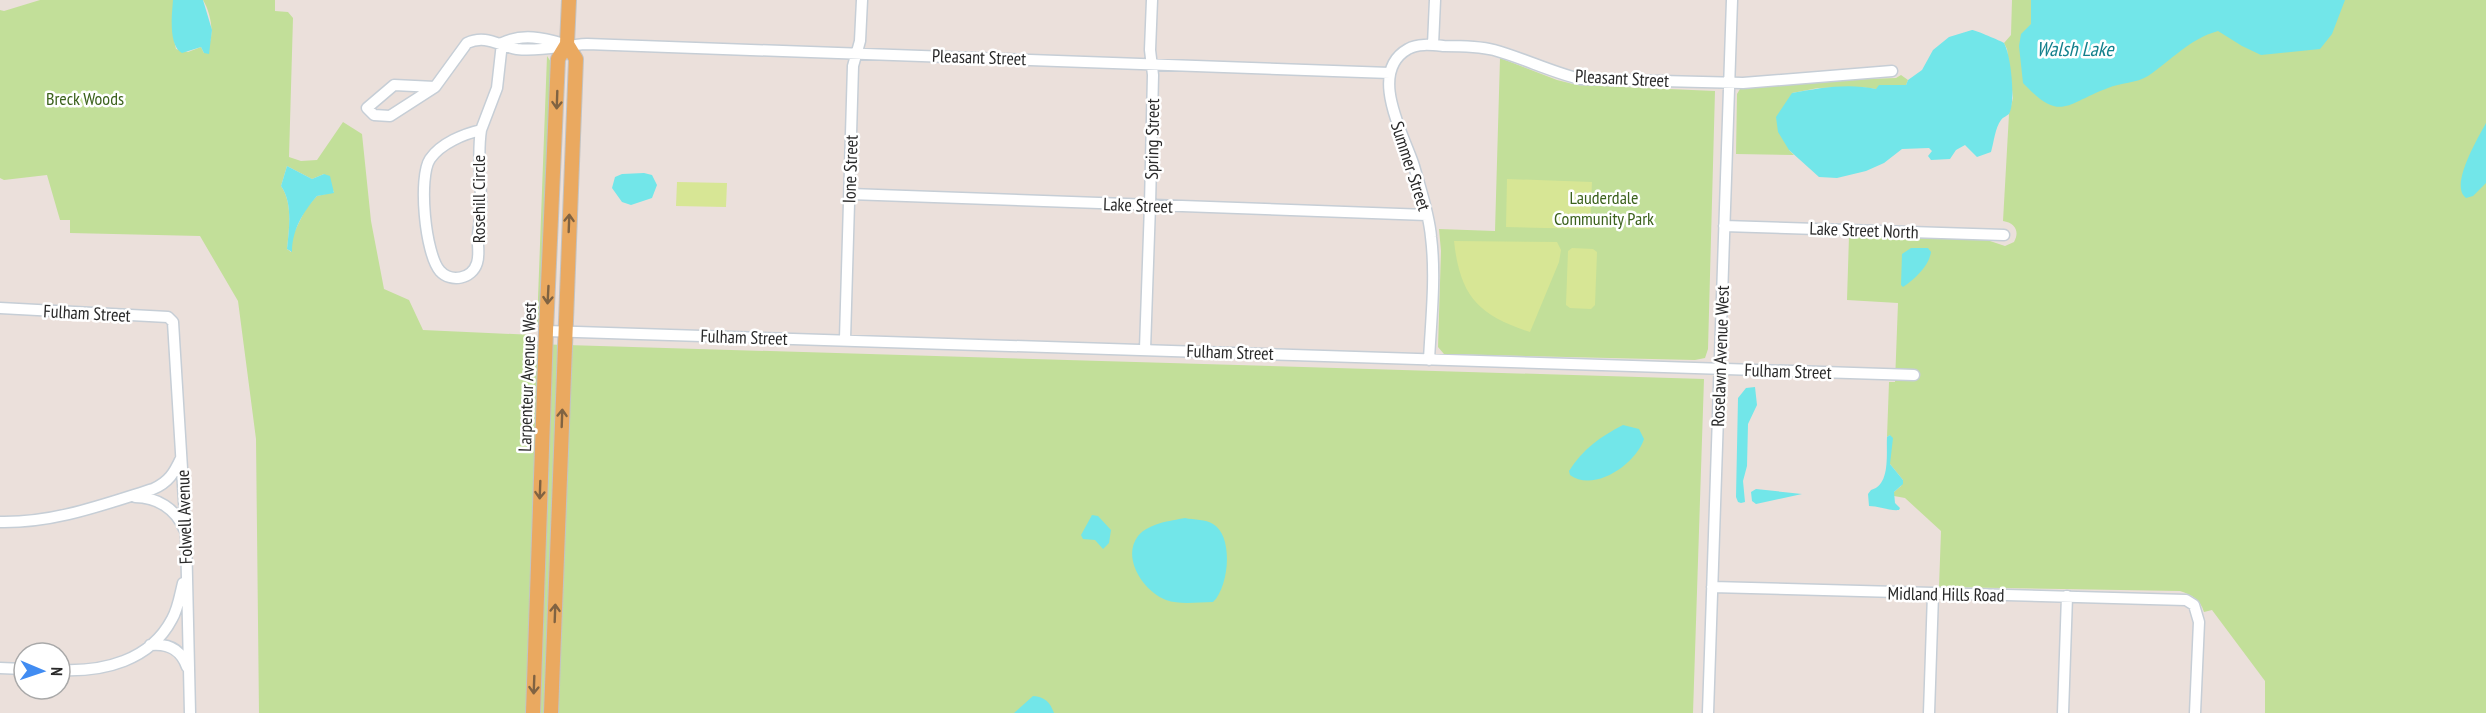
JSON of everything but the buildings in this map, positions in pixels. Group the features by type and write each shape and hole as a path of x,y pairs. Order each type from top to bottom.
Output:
{"main road":[{"name":"Larpenteur Avenue West","path":"533,713 558,59 567,45 569,0"},
{"name":"Larpenteur Avenue West","path":"551,713 576,59 567,45"}],"street":[{"name":"Ione Street","path":"844,339 854,66 860,41 862,0"},
{"name":"Spring Street","path":"1145,349 1150,205 1152,0"},
{"path":"1390,73 1397,59 1407,49 1433,45 1435,0"},
{"name":"Roselawn Avenue West","path":"1708,713 1732,0"},
{"name":"Pleasant Street","path":"435,87 467,43 476,39 502,43 514,48 543,49 567,45 856,53 1390,73"},
{"name":"Rosehill Circle","path":"481,130 462,135 435,154 427,166 425,200 429,239 436,266 451,278 465,277 471,273 477,262 481,206 478,148 481,130 498,88 502,43"},
{"name":"Pleasant Street","path":"1433,45 1492,49 1580,79 1743,83 1892,71"},
{"name":"Summer Street","path":"1390,73 1391,98 1396,122 1411,158 1427,215 1433,250 1429,360"},
{"path":"394,85 435,87 390,116 374,116 367,108 394,85"},
{"name":"Lake Street","path":"850,194 1427,215"},
{"name":"Lake Street North","path":"1724,226 2004,235"},
{"name":"Fulham Street","path":"0,308 168,317 173,322"},
{"name":"Folwell Avenue","path":"173,322 186,534 190,713"},
{"name":"Fulham Street","path":"546,331 1914,375"},
{"path":"0,522 38,521 62,517 123,498 166,482 173,474 182,455"},
{"path":"123,498 144,497 163,504 178,519 186,534"},
{"path":"72,670 96,670 113,666 129,660 150,645 174,617 186,572"},
{"name":"Midland Hills Road","path":"1712,587 2179,599 2190,602 2198,615 2195,713"},
{"path":"1929,713 1933,594"},
{"path":"2063,713 2067,596"},
{"path":"150,645 161,644 174,648 183,656 189,675"}],"green space":[{"name":"Breck Woods","path":"40,0 173,0 173,35 176,49 188,52 201,47 204,53 210,41 211,27 209,13 203,0 275,0 275,11 288,12 293,18 289,157 301,161 317,160 343,122 362,134 371,221 384,289 409,300 423,330 534,335 534,344 1704,379 1693,713 259,713 256,439 238,301 200,236 70,233 70,220 60,220 47,175 4,180 0,178 0,10 4,11","holes":["287,166 312,179 324,174 334,192 317,196 306,208 292,237 291,252 287,249 289,208 281,186"]},
{"path":"2012,0 2486,0 2486,713 2265,713 2265,681 2212,610 2204,612 2195,598 2180,591 1939,587 1941,531 1905,498 1894,496 1894,492 1901,486 1903,480 1890,464 1890,435 1887,437 1889,382 1895,382 1898,303 1847,300 1849,236 1987,240 2005,246 2014,242 2015,228 2003,221 2009,114 2013,98 2007,49 2004,43 2011,35"},
{"path":"547,56 551,62 539,325 537,325"},
{"name":"Lauderdale Community Park","path":"1500,58 1557,80 1577,85 1715,91 1708,349 1705,358 1695,360 1444,354 1438,347 1441,251 1439,229 1495,231"},
{"path":"1901,75 1908,80 1906,85 1876,89 1818,88 1792,93 1789,150 1794,155 1736,154 1737,94 1740,89 1838,80 1896,78"},
{"path":"1507,179 1592,182 1590,229 1506,227"},
{"path":"677,182 727,183 726,207 676,206"},
{"path":"1454,241 1557,242 1561,250 1559,262 1530,332 1497,318 1475,301 1461,276"},
{"path":"1572,248 1593,249 1597,252 1595,305 1591,309 1570,308 1566,305 1568,251"}],"water":[{"path":"173,0 203,0 212,30 209,54 204,53 201,47 182,53 178,49 172,29"},
{"name":"Walsh Lake","path":"2031,0 2345,0 2332,34 2320,49 2261,55 2218,31 2198,39 2144,78 2113,86 2064,107 2046,103 2023,83 2019,46 2021,34 2031,24"},
{"name":"Walsh Lake","path":"1972,30 2004,43 2011,68 2011,108 2009,114 1999,123 1991,152 1977,157 1965,145 1956,150 1950,159 1931,160 1928,156 1932,151 1929,148 1902,149 1884,163 1866,171 1837,178 1819,177 1789,150 1778,132 1776,117 1792,93 1834,87 1855,86 1876,89 1879,85 1906,85 1908,80 1922,70 1933,50 1949,37"},
{"path":"2486,123 2486,183 2473,196 2466,198 2462,192 2463,173"},
{"path":"287,166 312,179 324,174 330,176 334,193 317,196 307,208 296,229 292,252 287,249 289,208 281,186"},
{"path":"622,174 652,175 657,185 652,198 631,205 622,202 612,188 615,177"},
{"path":"1911,248 1928,248 1931,252 1930,257 1921,272 1903,287 1901,285 1902,254"},
{"path":"1755,387 1757,405 1748,424 1747,466 1743,481 1745,502 1741,503 1736,497 1738,398 1746,388"},
{"path":"1623,425 1639,429 1644,439 1632,458 1613,473 1602,478 1580,480 1570,475 1569,471 1574,463 1586,450"},
{"path":"1890,435 1893,438 1890,464 1903,480 1903,484 1894,492 1895,503 1900,508 1899,510 1869,506 1868,494 1882,482 1885,475 1887,437"},
{"path":"1756,489 1802,494 1756,504 1752,501 1751,492"},
{"path":"1092,515 1098,516 1111,530 1109,543 1103,549 1095,540 1083,539 1081,535"},
{"path":"1185,518 1210,522 1220,530 1224,539 1226,574 1223,585 1213,602 1183,603 1166,600 1150,590 1137,573 1134,564 1133,545 1138,536 1148,528 1160,523"},
{"path":"1033,696 1046,701 1054,713 1014,713"}]}
